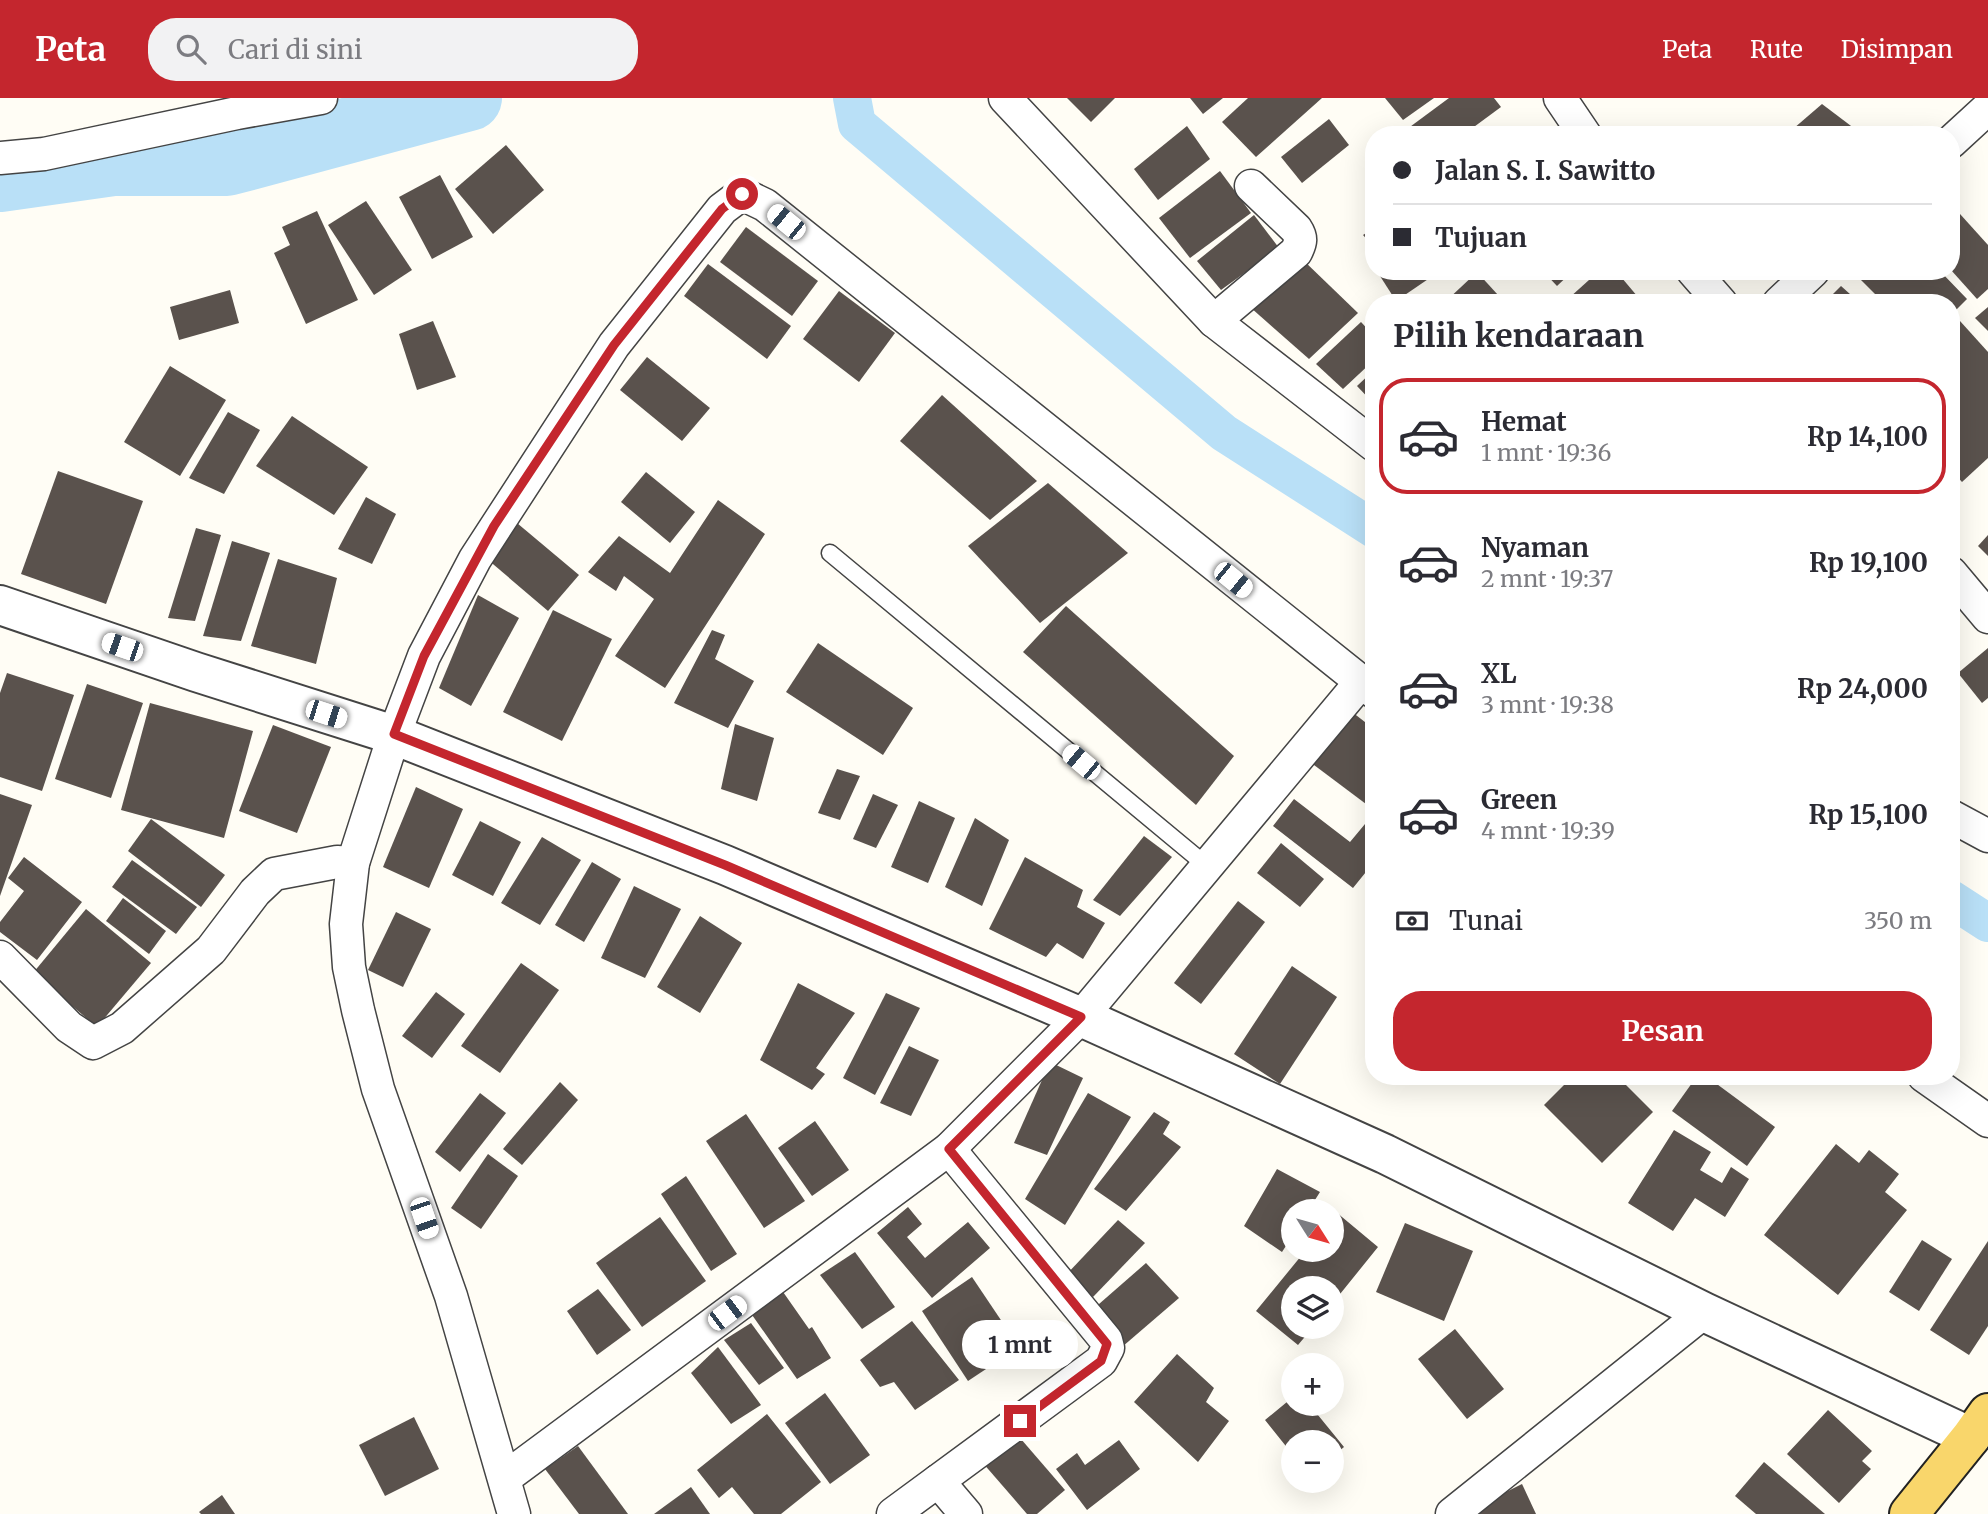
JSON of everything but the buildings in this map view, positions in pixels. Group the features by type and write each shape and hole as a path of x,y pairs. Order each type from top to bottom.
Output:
{"main road":[{"path":"1909,1514 1980,1425"}],"street":[{"path":"0,159 44,154 235,105 321,98"},
{"path":"1006,98 1214,321 1365,438"},
{"path":"1560,98 1579,126"},
{"path":"1960,134 1988,108"},
{"path":"1214,321 1296,252 1300,244 1301,237 1296,229 1251,186"},
{"path":"514,1514 451,1296 379,1089 349,967 346,924 333,864 394,734 424,656 501,515 614,345 722,209 742,194 765,205 1365,685"},
{"path":"1701,280 1713,294"},
{"path":"1789,294 1803,280"},
{"path":"1960,584 1988,617"},
{"path":"0,605 352,723 394,734 725,865 1081,1017 1385,1154 1704,1312 1980,1425"},
{"path":"505,1478 949,1149 1081,1017 1207,866 1365,689"},
{"path":"1960,821 1988,836"},
{"path":"0,957 69,1027 93,1043 122,1028 211,950 254,892 274,874 333,864"},
{"path":"1937,1085 1988,1121"},
{"path":"893,1514 1101,1361 1108,1348 1106,1340 949,1149"},
{"path":"1452,1514 1704,1312"},
{"path":"938,1481 966,1514"}],"lane":[{"path":"830,553 1207,866"}],"waterway":[{"path":"0,179 113,163 227,163 469,98"},
{"path":"852,98 857,124 1224,433 1365,523"},
{"path":"1960,905 1988,923"}],"route":[{"path":"742,194 722,209 614,345 494,526 424,656 394,734 725,865 1081,1017 949,1149 1106,1340 1108,1348 1101,1361 1020,1421"}]}
